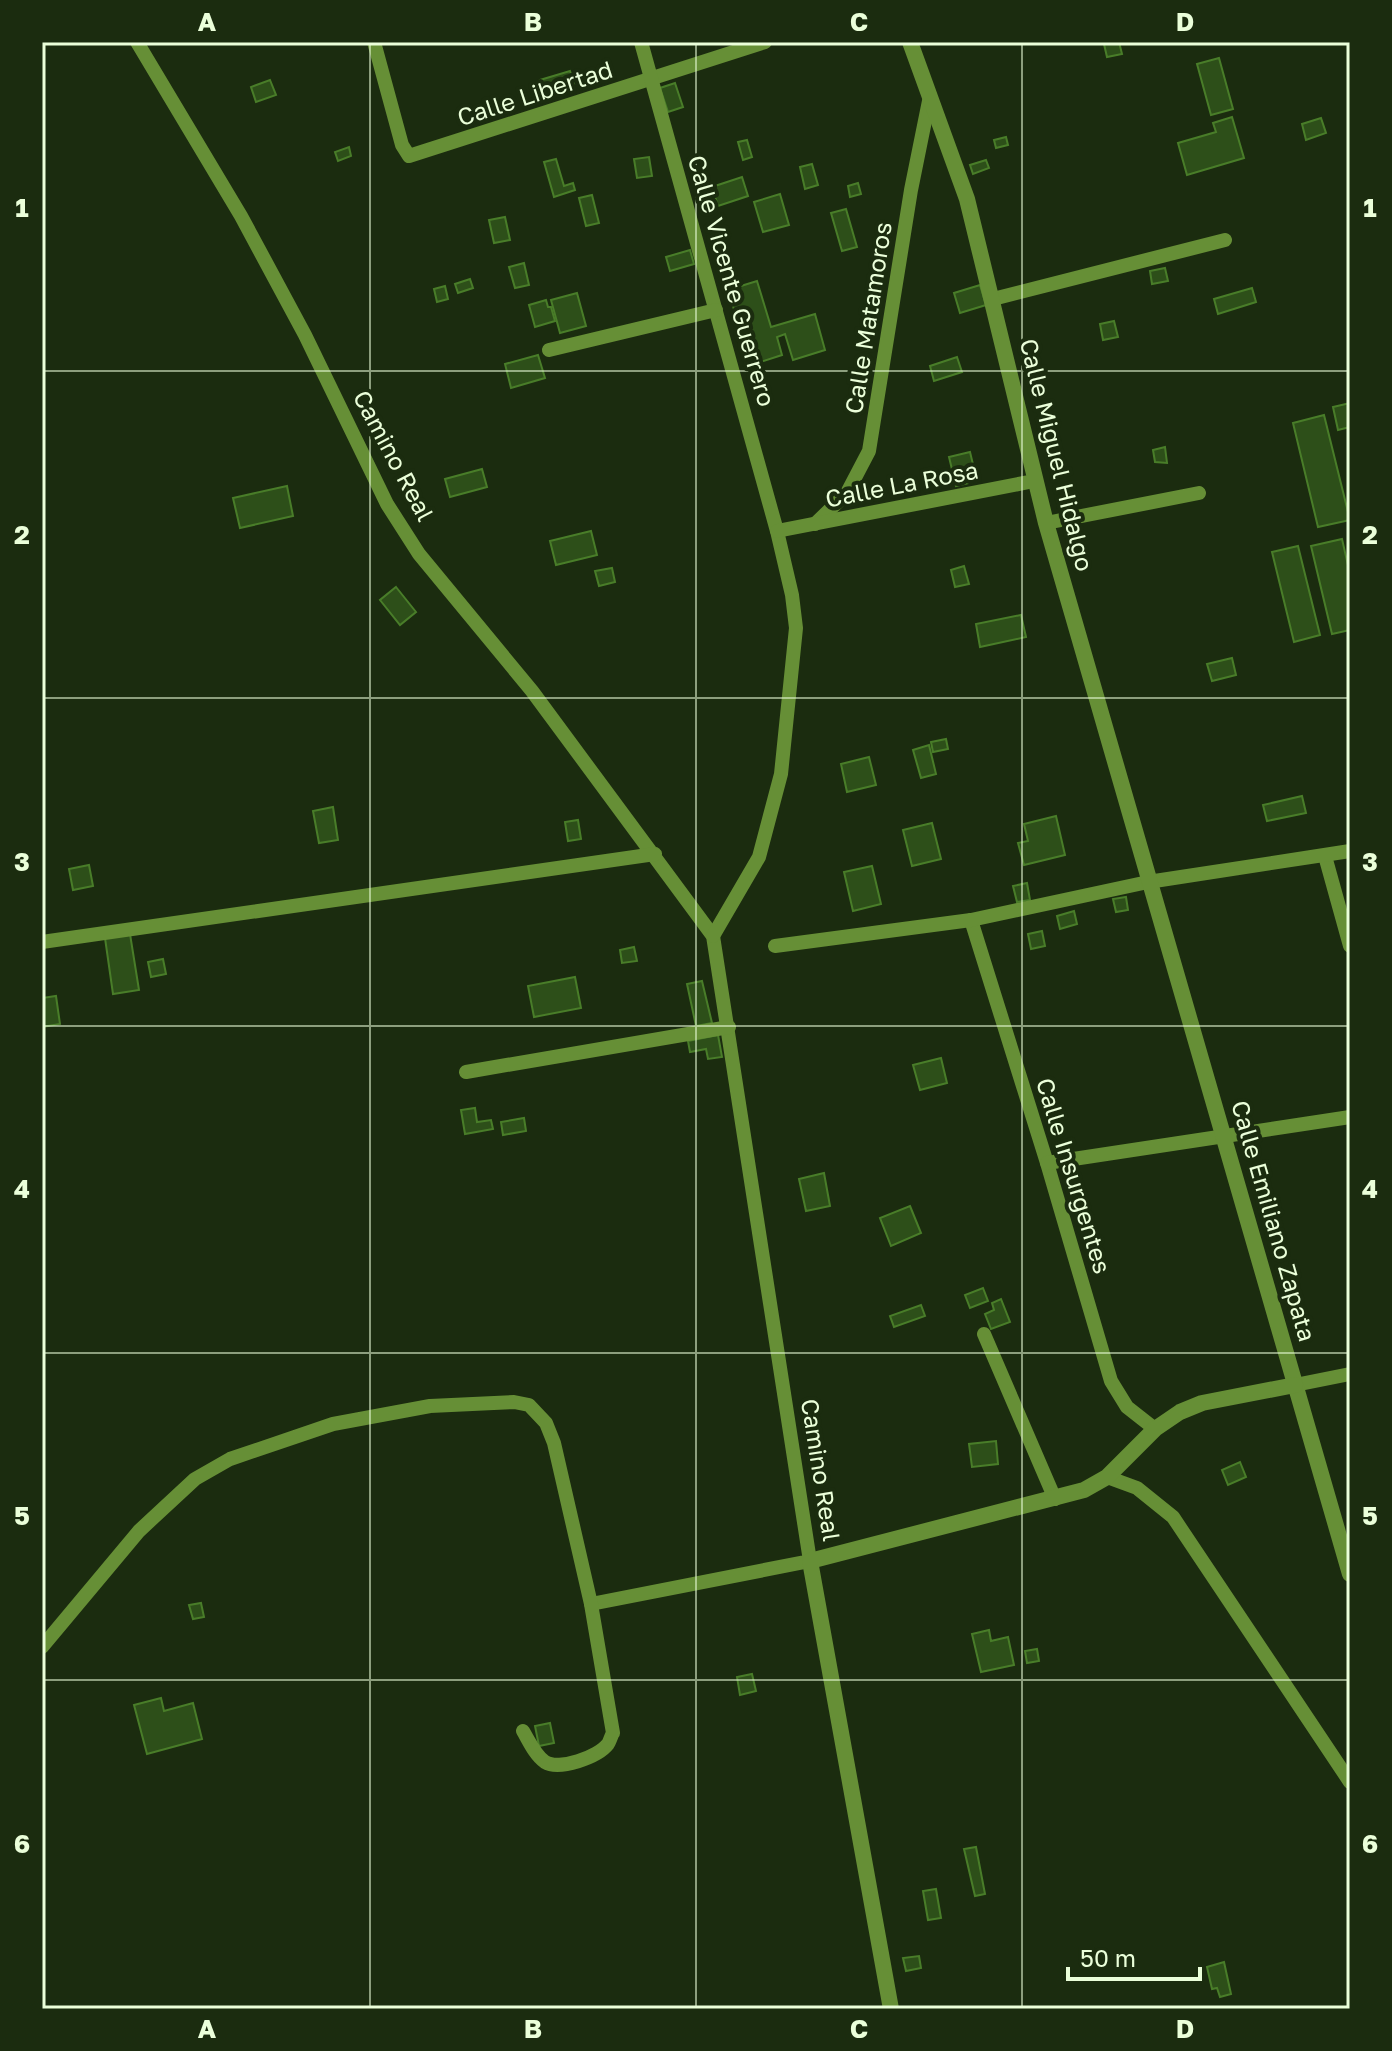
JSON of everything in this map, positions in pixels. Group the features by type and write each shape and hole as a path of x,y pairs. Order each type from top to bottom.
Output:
{"street":[{"name":"Camino Real","path":"137,42 248,229 305,335 395,517 419,554 532,691 713,936 810,1561 891,2009"},
{"name":"Calle Libertad","path":"374,42 402,145 409,156 765,42"},
{"name":"Calle Vicente Guerrero","path":"641,42 777,531"},
{"name":"Calle Miguel Hidalgo","path":"910,42 967,199 1034,481 1148,882"},
{"name":"Calle Matamoros","path":"815,524 847,493 869,451 911,190 929,101"},
{"path":"993,299 1225,240"},
{"path":"549,350 716,310"},
{"name":"Calle La Rosa","path":"777,531 1034,481"},
{"path":"1046,523 1199,493"},
{"path":"713,936 759,857 781,774 796,628 792,595 777,531"},
{"path":"775,946 971,920 1148,882 1350,851"},
{"path":"42,942 655,854"},
{"path":"1325,856 1350,946"},
{"name":"Calle Emiliano Zapata","path":"1148,882 1350,1574"},
{"name":"Calle Insurgentes","path":"971,920 1111,1381 1127,1407 1155,1429"},
{"path":"466,1072 729,1027"},
{"path":"1047,1163 1350,1117"},
{"path":"984,1334 1055,1499"},
{"path":"591,1604 810,1561 1055,1499 1084,1490 1107,1477 1155,1429 1180,1412 1202,1403 1350,1374"},
{"path":"42,1647 139,1531 195,1479 230,1459 333,1424 416,1409 514,1402 529,1405 546,1423 554,1443 591,1604 613,1733 608,1744 594,1756 555,1766 539,1756 523,1731"},
{"path":"1107,1477 1137,1488 1173,1517 1350,1782"}],"building":[{"path":"1119,42 1122,54 1107,57 1104,44"},
{"path":"1219,58 1233,109 1211,115 1197,64"},
{"path":"570,71 574,84 544,93 540,80"},
{"path":"270,80 276,95 256,102 251,87"},
{"path":"675,83 683,107 668,112 660,88"},
{"path":"1232,117 1244,158 1187,175 1178,143 1216,132 1213,123"},
{"path":"1321,118 1326,133 1306,140 1302,124"},
{"path":"1006,137 1008,145 996,148 994,140"},
{"path":"747,140 752,157 743,160 738,142"},
{"path":"349,147 351,156 338,161 335,152"},
{"path":"649,157 652,176 637,178 634,159"},
{"path":"556,159 564,186 573,183 575,190 554,197 544,162"},
{"path":"986,160 989,168 973,174 970,165"},
{"path":"812,164 818,185 805,189 800,167"},
{"path":"742,177 748,196 718,206 712,187"},
{"path":"858,183 861,194 850,197 848,186"},
{"path":"780,194 789,225 763,232 754,202"},
{"path":"592,195 599,223 586,226 579,198"},
{"path":"846,209 857,247 842,251 831,213"},
{"path":"505,217 510,240 494,243 489,220"},
{"path":"690,250 694,264 670,271 666,257"},
{"path":"524,263 529,285 515,288 509,267"},
{"path":"1165,268 1168,281 1152,284 1150,271"},
{"path":"470,279 473,288 458,293 455,284"},
{"path":"757,281 771,327 815,314 825,350 793,360 785,334 777,337 782,355 751,365 728,290"},
{"path":"980,285 986,305 960,313 954,293"},
{"path":"445,286 448,299 437,302 434,289"},
{"path":"1252,288 1256,302 1218,314 1214,299"},
{"path":"577,293 586,326 560,333 551,300"},
{"path":"546,300 555,321 535,327 529,305"},
{"path":"1114,321 1118,337 1103,340 1100,324"},
{"path":"538,355 545,378 511,388 505,364"},
{"path":"957,357 962,372 934,381 930,366"},
{"path":"1350,403 1350,427 1338,430 1333,407"},
{"path":"1324,415 1350,520 1318,527 1293,423"},
{"path":"1165,447 1167,463 1155,462 1153,450"},
{"path":"970,452 977,481 956,486 949,457"},
{"path":"482,469 487,487 450,497 445,479"},
{"path":"287,486 293,516 240,528 233,498"},
{"path":"591,531 597,555 556,565 550,541"},
{"path":"1342,539 1350,574 1350,630 1332,634 1311,546"},
{"path":"1298,546 1320,635 1294,642 1272,552"},
{"path":"964,566 969,584 955,587 951,570"},
{"path":"612,568 615,582 599,586 595,571"},
{"path":"396,587 416,612 400,625 380,600"},
{"path":"1021,615 1026,637 980,647 976,624"},
{"path":"1232,658 1236,675 1212,681 1207,664"},
{"path":"946,739 948,749 933,752 931,742"},
{"path":"929,745 936,774 921,778 913,750"},
{"path":"869,757 876,785 847,792 841,764"},
{"path":"1302,796 1306,813 1267,821 1263,805"},
{"path":"333,807 338,840 319,843 313,811"},
{"path":"1056,816 1065,855 1024,865 1018,843 1028,841 1024,824"},
{"path":"578,820 581,839 568,841 565,822"},
{"path":"932,823 941,859 912,866 903,830"},
{"path":"89,865 93,886 73,890 69,869"},
{"path":"872,866 881,904 853,911 844,872"},
{"path":"1027,883 1030,900 1017,902 1013,886"},
{"path":"1126,897 1128,910 1116,912 1113,899"},
{"path":"1074,911 1077,924 1060,929 1057,916"},
{"path":"1042,931 1045,946 1031,949 1028,934"},
{"path":"130,934 139,990 113,994 105,938"},
{"path":"634,947 637,961 622,963 620,950"},
{"path":"163,959 166,974 151,977 148,962"},
{"path":"575,977 581,1008 534,1017 528,986"},
{"path":"702,981 712,1023 696,1026 687,984"},
{"path":"56,996 60,1024 42,1027 42,998"},
{"path":"718,1035 722,1057 708,1059 706,1049 690,1052 688,1041"},
{"path":"941,1058 947,1083 920,1090 913,1065"},
{"path":"475,1108 477,1122 491,1120 493,1129 465,1134 461,1110"},
{"path":"524,1118 526,1131 503,1135 501,1122"},
{"path":"824,1173 830,1206 806,1211 799,1179"},
{"path":"910,1206 921,1233 891,1246 880,1218"},
{"path":"983,1288 988,1301 970,1308 965,1295"},
{"path":"1001,1299 1010,1322 991,1329 985,1314 994,1310 992,1303"},
{"path":"921,1305 925,1316 894,1327 890,1316"},
{"path":"996,1441 998,1464 972,1467 969,1444"},
{"path":"1240,1462 1246,1477 1228,1485 1222,1470"},
{"path":"201,1603 204,1617 193,1619 189,1605"},
{"path":"989,1630 991,1641 1008,1637 1014,1665 981,1672 972,1634"},
{"path":"1037,1649 1039,1661 1027,1663 1025,1651"},
{"path":"752,1674 756,1691 740,1695 737,1677"},
{"path":"161,1698 164,1711 193,1703 202,1739 147,1754 134,1705"},
{"path":"550,1723 554,1743 539,1746 535,1726"},
{"path":"976,1847 985,1894 975,1896 964,1849"},
{"path":"936,1889 941,1918 928,1920 923,1891"},
{"path":"919,1956 921,1968 906,1971 903,1958"},
{"path":"1224,1962 1231,1994 1220,1997 1217,1988 1212,1989 1207,1967"}]}
